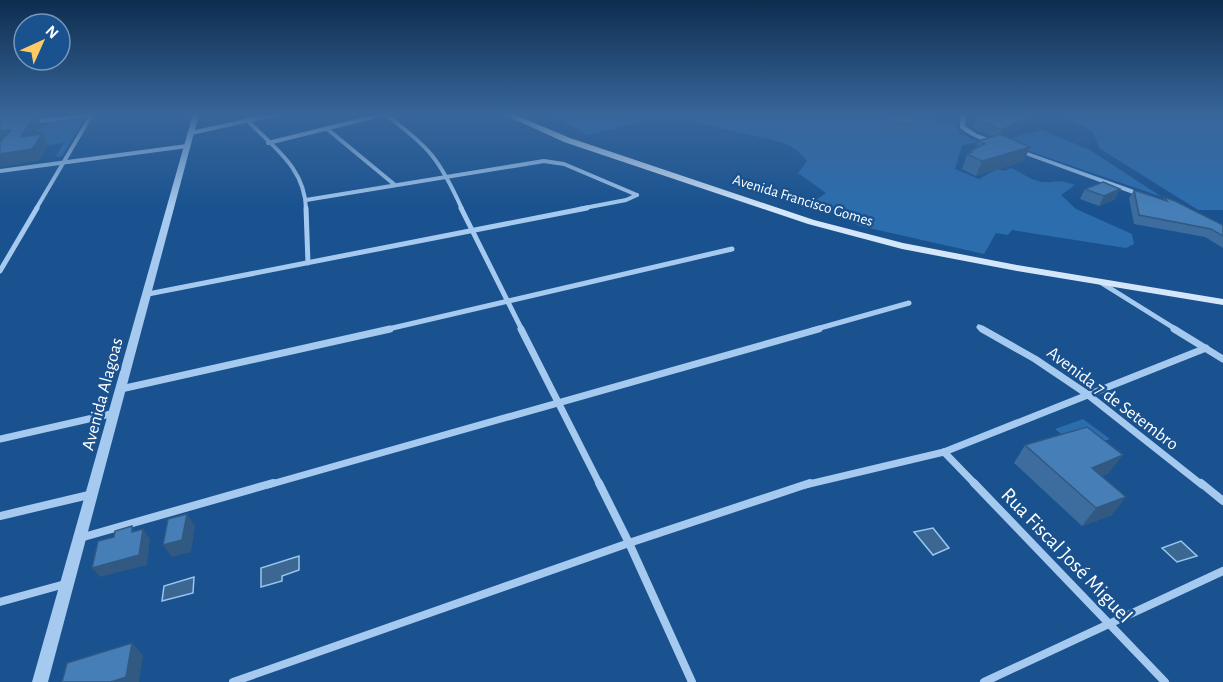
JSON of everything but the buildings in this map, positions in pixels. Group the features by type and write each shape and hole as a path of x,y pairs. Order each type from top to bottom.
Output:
{"main road":[{"name":"Avenida Francisco Gomes","path":"584,146 811,222 902,246 1223,302"}],"street":[{"path":"0,271 3,261 73,146"},
{"path":"0,171 187,146"},
{"name":"Avenida Alagoas","path":"40,682 116,413 187,146"},
{"path":"271,146 296,170 302,181 306,200 308,263"},
{"path":"349,146 395,185"},
{"path":"424,146 436,158 447,176 472,231 510,302 629,543 692,682"},
{"path":"1006,146 1152,197"},
{"path":"148,294 626,200 637,195 564,164 554,162 447,176 306,200"},
{"path":"121,389 510,302 732,249"},
{"path":"1099,282 1223,359"},
{"path":"80,538 558,400 909,303"},
{"name":"Avenida 7 de Setembro","path":"979,327 1035,359 1087,394 1223,501"},
{"path":"233,682 629,543 816,481 944,452 1206,348"},
{"path":"0,439 116,413"},
{"name":"Rua Fiscal José Miguel","path":"944,452 1165,682"},
{"path":"0,516 93,494"},
{"path":"984,682 1223,571"},
{"path":"0,602 66,584"}],"shaded area":[{"path":"19,146 44,146 6,151"},
{"path":"62,146 68,146 62,156 55,157"},
{"path":"789,146 962,146 955,169 979,179 997,169 1004,171 1011,168 1037,181 1060,181 1075,185 1061,195 1076,209 1132,234 1134,244 1126,248 1012,230 1008,235 996,233 984,254 860,226 810,204 826,193 798,173 807,161 797,150"},
{"path":"1014,146 1080,146 1162,197"},
{"path":"1098,146 1223,146 1223,210 1198,210"},
{"path":"1083,419 1110,439 1080,449 1055,429"},
{"path":"933,528 949,548 933,555 914,532"},
{"path":"1181,541 1197,556 1177,562 1162,548"},
{"path":"299,556 299,570 282,576 282,581 261,587 261,568"},
{"path":"194,577 193,593 162,601 164,586"}]}
